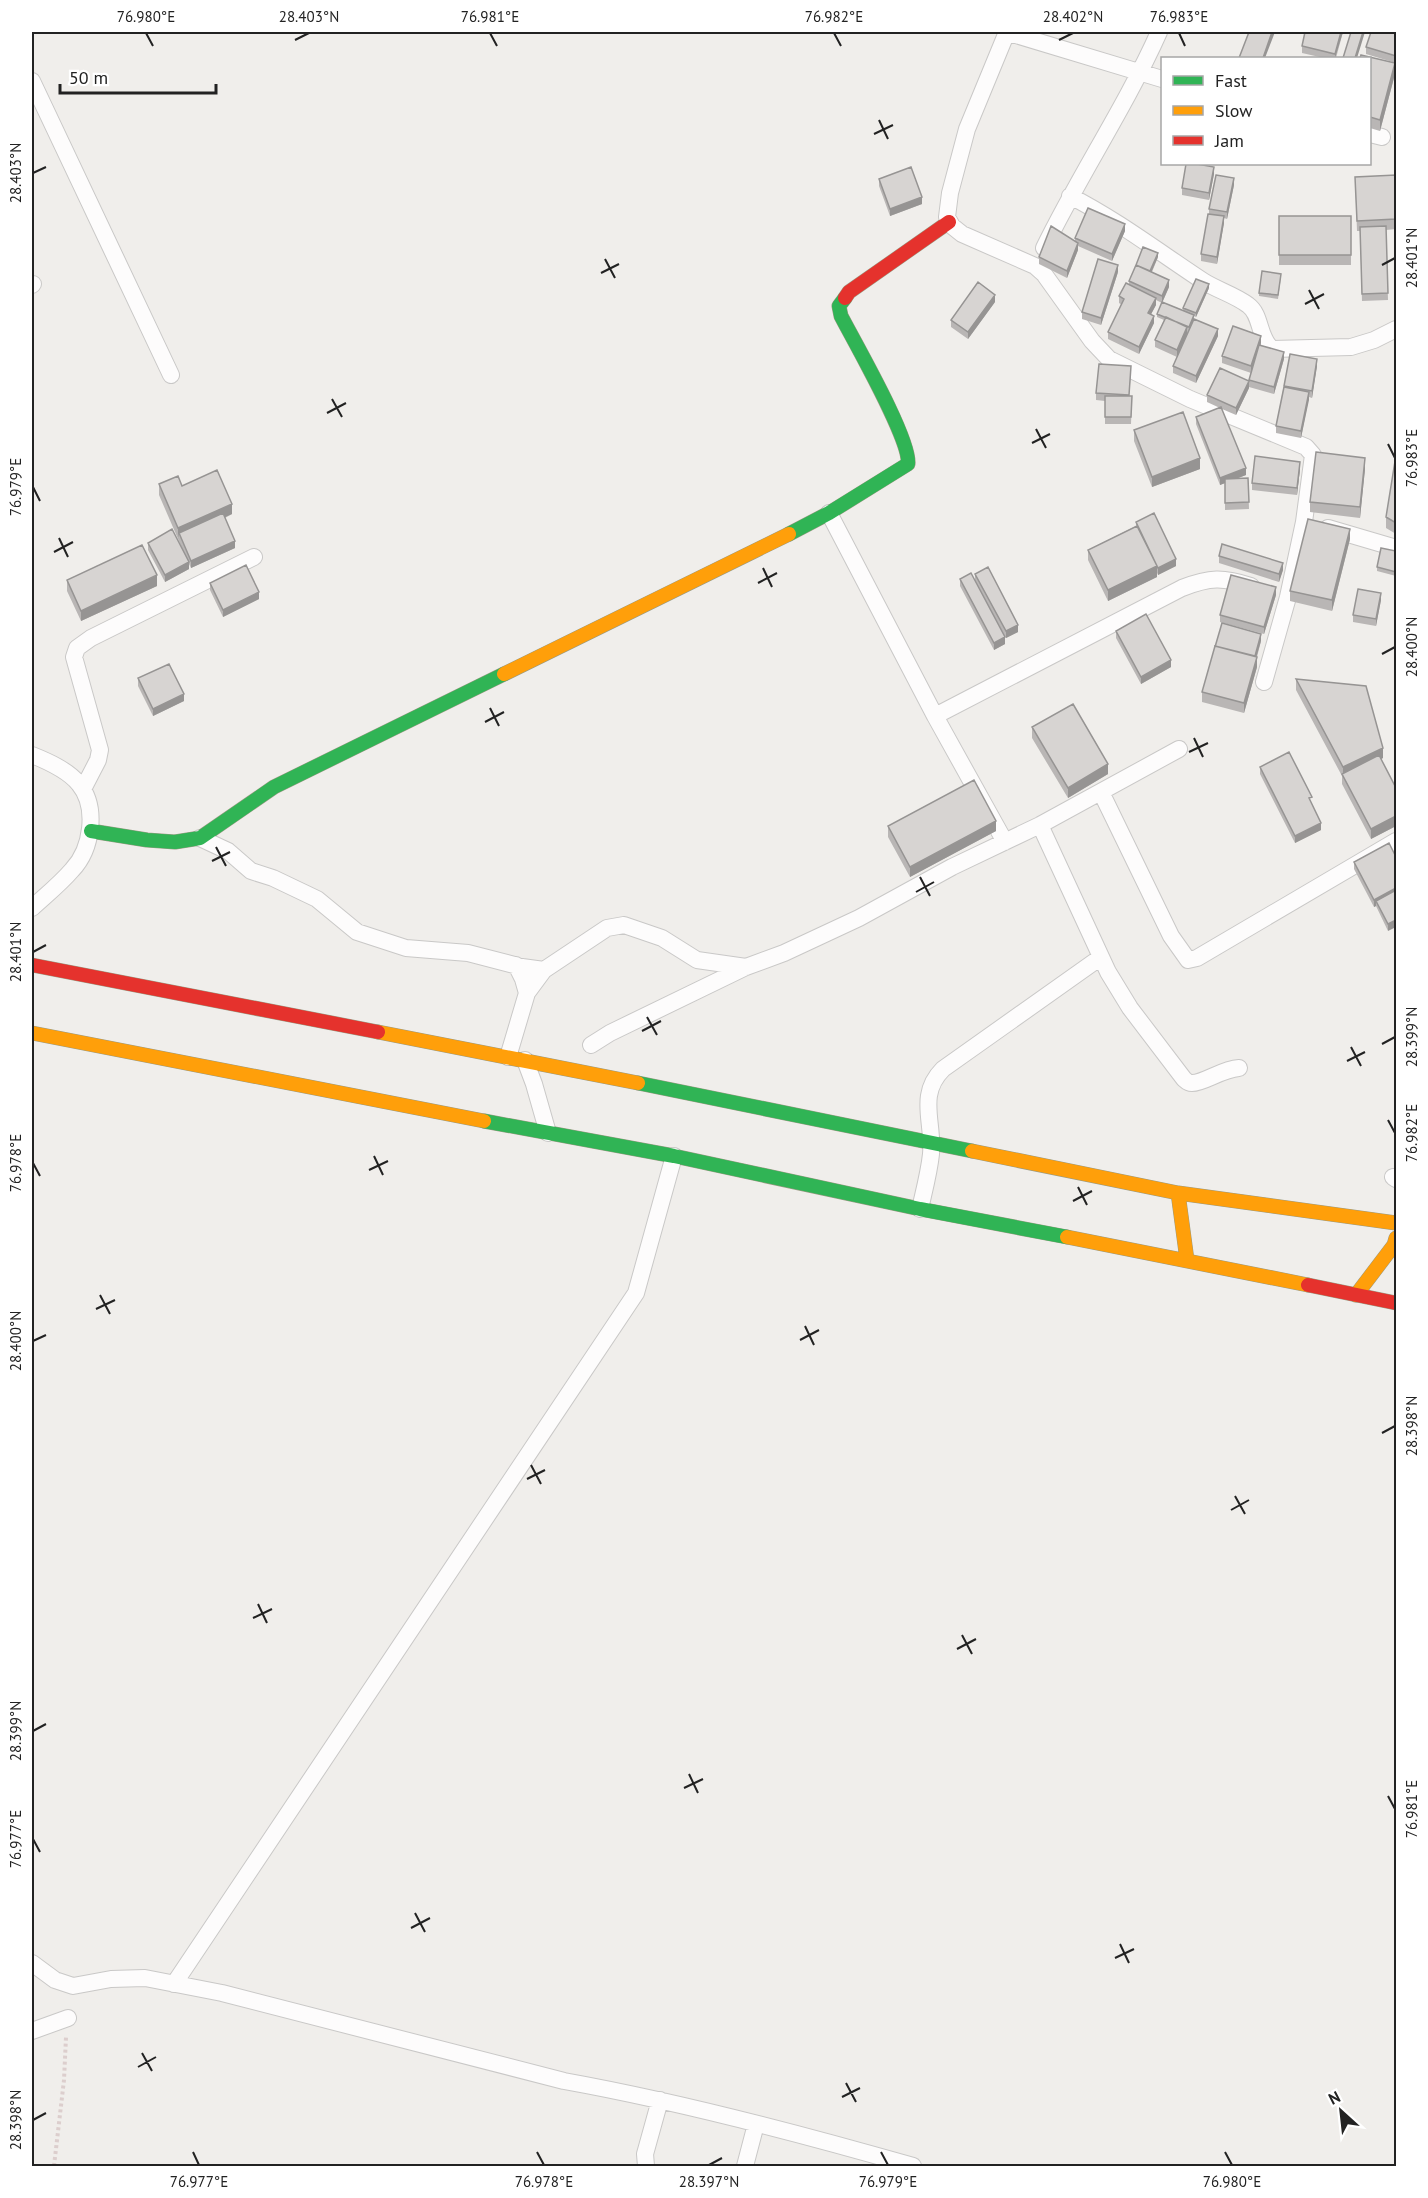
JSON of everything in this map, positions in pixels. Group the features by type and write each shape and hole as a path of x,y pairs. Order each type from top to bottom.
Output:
{"street":[{"path":"1161,79 1007,32 967,129 947,212 949,222 962,234 1035,266 1049,279 1092,341 1109,359 1191,399 1309,449 1314,458 1304,522 1288,597 1264,682"},
{"path":"1035,266 1070,196 1140,74 1160,32"},
{"path":"32,81 171,375"},
{"path":"1070,196 1101,212 1205,282 1250,305 1266,344 1272,349 1351,347 1374,340 1396,329"},
{"path":"91,831 175,842 200,838 274,787 829,513 904,468 909,460 909,452 841,316 840,304 849,292 949,222"},
{"path":"829,513 935,716 1005,842"},
{"path":"1304,522 1396,548"},
{"path":"83,789 98,760 100,750 74,657 78,648 91,638 254,557"},
{"path":"935,716 1195,582 1227,578 1288,597"},
{"path":"591,1045 610,1033 746,968 859,918 952,867 1040,825 1179,749"},
{"path":"32,755 66,773 83,789 90,816 91,831 81,858 73,870 32,908"},
{"path":"1101,792 1171,936 1188,960 1197,958 1396,841"},
{"path":"1040,825 1101,957 1130,1008 1186,1081 1195,1083 1224,1070 1239,1068"},
{"path":"200,838 228,850 251,871 273,878 316,899 357,932 406,948 468,953 544,970"},
{"path":"527,993 544,970 607,928 624,925 662,938 697,960 746,968"},
{"path":"920,1209 932,1144 928,1104 930,1085 935,1077 1101,957"},
{"path":"32,965 516,1058 1178,1193 1396,1223"},
{"path":"516,965 527,993 516,1058 534,1084 548,1132"},
{"path":"32,1033 376,1101 674,1156 920,1209 1187,1260 1396,1304"},
{"path":"174,1984 636,1293 674,1156"},
{"path":"1178,1193 1178,1215 1185,1233 1187,1260"},
{"path":"1356,1295 1394,1245 1396,1238"},
{"path":"32,1963 55,1980 73,1986 127,1978 145,1978 222,1993 564,2081 660,2100 756,2124 913,2166"},
{"path":"32,2031 68,2018"},
{"path":"646,2166 645,2154 660,2100"},
{"path":"745,2166 756,2124"}],"path":[{"path":"54,2166 68,2018"}],"building":[{"path":"1249,32 1272,32 1263,57 1239,57"},
{"path":"1305,32 1341,32 1335,54 1302,46"},
{"path":"1351,32 1363,32 1355,57 1343,57"},
{"path":"1371,32 1396,32 1396,56 1366,47"},
{"path":"1371,57 1395,63 1380,120 1371,117"},
{"path":"1186,165 1214,167 1209,193 1182,188"},
{"path":"911,167 922,197 890,209 879,179"},
{"path":"1216,175 1234,178 1227,212 1209,209"},
{"path":"1396,175 1396,219 1357,221 1355,177"},
{"path":"1088,208 1125,224 1112,254 1075,238"},
{"path":"1208,214 1224,216 1217,257 1201,254"},
{"path":"1279,216 1351,216 1351,255 1279,255"},
{"path":"1051,226 1078,243 1067,271 1039,257"},
{"path":"1386,226 1388,293 1362,294 1360,227"},
{"path":"1143,247 1158,253 1150,271 1136,265"},
{"path":"1098,259 1118,265 1101,318 1082,312"},
{"path":"1136,265 1169,280 1162,296 1129,281"},
{"path":"1262,271 1281,274 1278,295 1259,293"},
{"path":"1196,279 1209,284 1196,313 1183,308"},
{"path":"978,282 995,295 968,332 951,320"},
{"path":"1126,283 1156,298 1148,313 1154,316 1139,347 1108,332 1124,299 1119,296"},
{"path":"1162,302 1194,315 1189,327 1157,314"},
{"path":"1166,317 1187,327 1177,350 1155,340"},
{"path":"1194,319 1218,329 1196,376 1173,366"},
{"path":"1233,326 1261,336 1251,366 1222,356"},
{"path":"1259,345 1284,352 1274,387 1249,380"},
{"path":"1290,354 1317,359 1312,391 1284,386"},
{"path":"1099,364 1131,366 1129,395 1096,393"},
{"path":"1220,368 1249,381 1236,408 1207,395"},
{"path":"1284,387 1309,392 1301,431 1276,426"},
{"path":"1105,396 1132,396 1131,417 1105,417"},
{"path":"1221,407 1246,468 1220,478 1196,417"},
{"path":"1183,412 1200,458 1152,477 1134,430"},
{"path":"1316,452 1365,458 1360,507 1310,502"},
{"path":"1396,455 1396,523 1386,517"},
{"path":"1255,456 1300,462 1297,488 1252,483"},
{"path":"217,470 232,504 178,528 159,484 178,476 182,486"},
{"path":"1248,478 1249,502 1225,503 1225,479"},
{"path":"223,513 235,541 191,561 179,533"},
{"path":"1154,513 1176,559 1158,568 1136,522"},
{"path":"1308,519 1350,529 1332,600 1290,591"},
{"path":"1137,526 1157,566 1108,590 1088,550"},
{"path":"172,529 189,562 165,575 148,543"},
{"path":"1222,544 1283,563 1279,574 1219,556"},
{"path":"142,545 157,575 81,611 67,580"},
{"path":"1381,548 1396,551 1396,572 1377,567"},
{"path":"246,565 259,592 223,610 210,583"},
{"path":"988,567 1018,625 1006,631 975,574"},
{"path":"971,573 1005,637 994,643 960,579"},
{"path":"1231,575 1276,587 1264,627 1220,615"},
{"path":"1358,589 1381,593 1376,619 1353,615"},
{"path":"1146,614 1171,660 1141,677 1116,631"},
{"path":"1222,623 1261,634 1255,656 1215,646"},
{"path":"1215,646 1257,657 1244,703 1202,692"},
{"path":"169,664 184,694 153,709 138,678"},
{"path":"1296,679 1366,686 1383,748 1343,767"},
{"path":"1073,704 1108,764 1068,788 1032,727"},
{"path":"1289,752 1312,797 1309,798 1321,823 1295,836 1260,767"},
{"path":"1379,755 1396,788 1396,816 1371,829 1342,774"},
{"path":"974,780 996,821 910,867 888,826"},
{"path":"1389,843 1396,857 1396,888 1374,900 1354,862"},
{"path":"1396,890 1396,920 1388,924 1376,901"}],"traffic: fast":[{"path":"789,534 829,513 908,464 907,452 892,414 841,316 839,306 845,298"},
{"path":"91,831 175,842 200,838 274,787 504,674"},
{"path":"638,1083 972,1151"},
{"path":"484,1121 674,1156 920,1209 1067,1237"}],"traffic: slow":[{"path":"504,674 789,534"},
{"path":"378,1032 638,1083"},
{"path":"32,1033 484,1121"},
{"path":"972,1151 1178,1193 1187,1260"},
{"path":"1178,1193 1396,1223"},
{"path":"1067,1237 1308,1285"},
{"path":"1356,1295 1394,1245 1396,1238"}],"traffic: jam":[{"path":"845,298 849,292 949,222"},
{"path":"32,965 378,1032"},
{"path":"1308,1285 1396,1303"}]}
